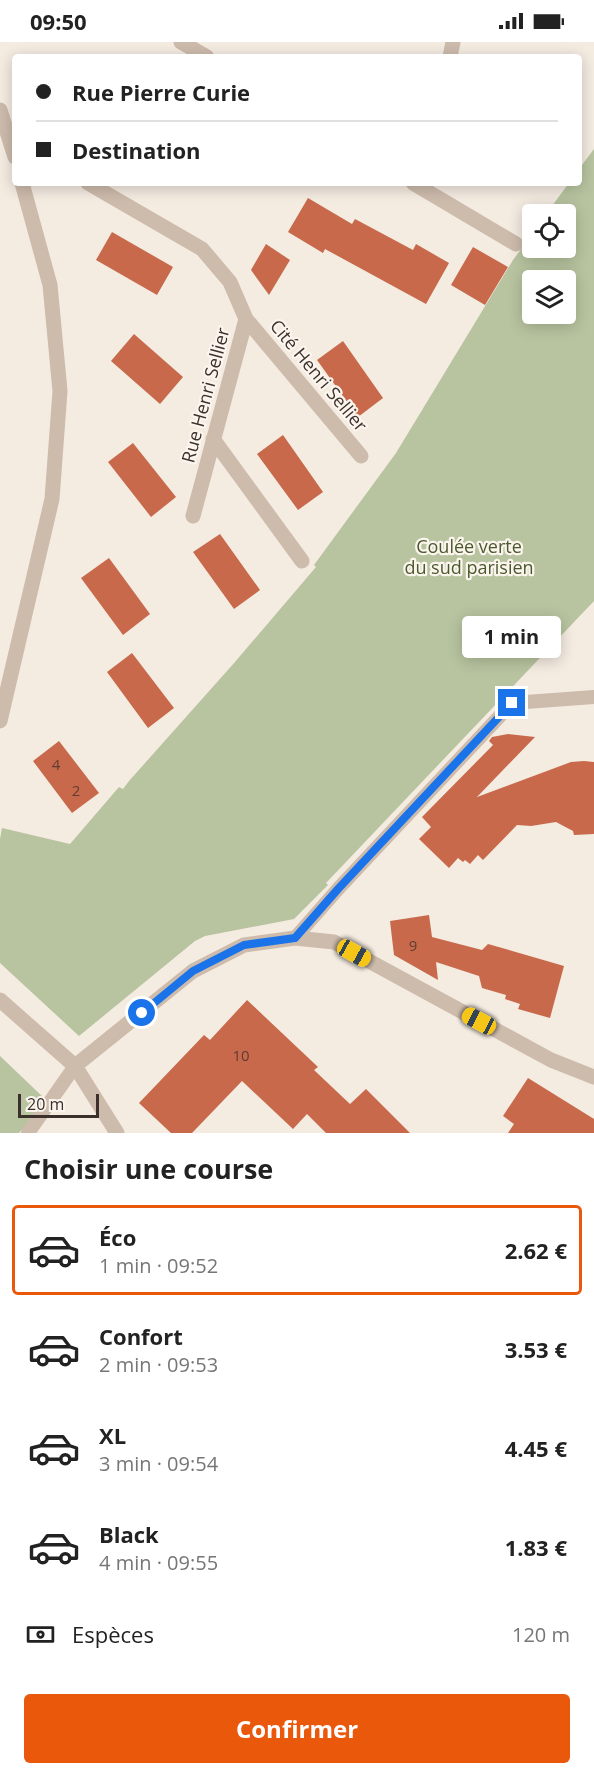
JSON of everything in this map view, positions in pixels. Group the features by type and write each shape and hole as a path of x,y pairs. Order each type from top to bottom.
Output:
{"street":[{"path":"181,42 202,54"},
{"path":"0,110 12,148"},
{"path":"0,721 52,499 60,391 51,285 23,186"},
{"name":"Rue Henri Sellier","path":"93,186 202,249 230,282 246,319 193,516"},
{"path":"418,186 516,244"},
{"name":"Cité Henri Sellier","path":"246,319 362,456"},
{"path":"213,440 302,561"},
{"path":"75,1066 193,971 244,945 295,938 334,942 551,1060 594,1077"},
{"path":"0,1000 75,1066 117,1133"}],"lane":[{"path":"295,938 512,703 594,696"},
{"path":"28,1133 75,1066"}],"green space":[{"name":"Coulée verte du sud parisien","path":"594,149 594,601 294,919 205,936 195,941 79,1036 0,963 0,839 2,828 70,844 119,787 123,789 316,567 314,565 396,453 522,248 522,258 576,258 576,204 553,204 567,186 582,186 582,165"},
{"path":"0,1056 44,1098 39,1112 19,1133 0,1133"}],"building":[{"path":"308,198 352,224 355,219 413,250 416,244 449,263 426,304 325,249 323,253 288,232"},
{"path":"112,232 173,267 157,295 96,260"},
{"path":"266,244 290,260 269,295 251,270"},
{"path":"473,247 508,267 485,305 451,285"},
{"path":"134,334 183,377 160,404 111,361"},
{"path":"343,341 383,398 358,417 317,360"},
{"path":"283,435 323,492 298,510 257,454"},
{"path":"133,443 176,497 151,517 108,462"},
{"path":"220,534 260,590 234,609 193,552"},
{"path":"109,558 150,614 123,635 81,578"},
{"path":"132,653 174,708 148,728 107,672"},
{"path":"508,734 535,737 477,797 571,762 594,762 594,834 574,835 573,831 556,822 531,826 517,825 483,860 478,855 470,864 458,858 449,868 419,839 431,827 422,817 493,745 489,741 492,737"},
{"path":"59,741 99,793 72,813 33,761"},
{"path":"429,915 432,937 482,950 488,944 564,966 550,1018 518,1009 520,1004 505,999 506,995 482,988 479,976 436,962 438,980 394,955 390,921"},
{"path":"247,1000 318,1067 314,1070 350,1104 366,1089 410,1133 326,1133 307,1114 293,1129 242,1081 192,1133 171,1133 139,1103 204,1035 210,1040"},
{"path":"528,1078 594,1119 594,1133 508,1133 514,1124 503,1116"}],"route":[{"path":"142,1013 193,971 244,945 295,938 512,703"}]}
